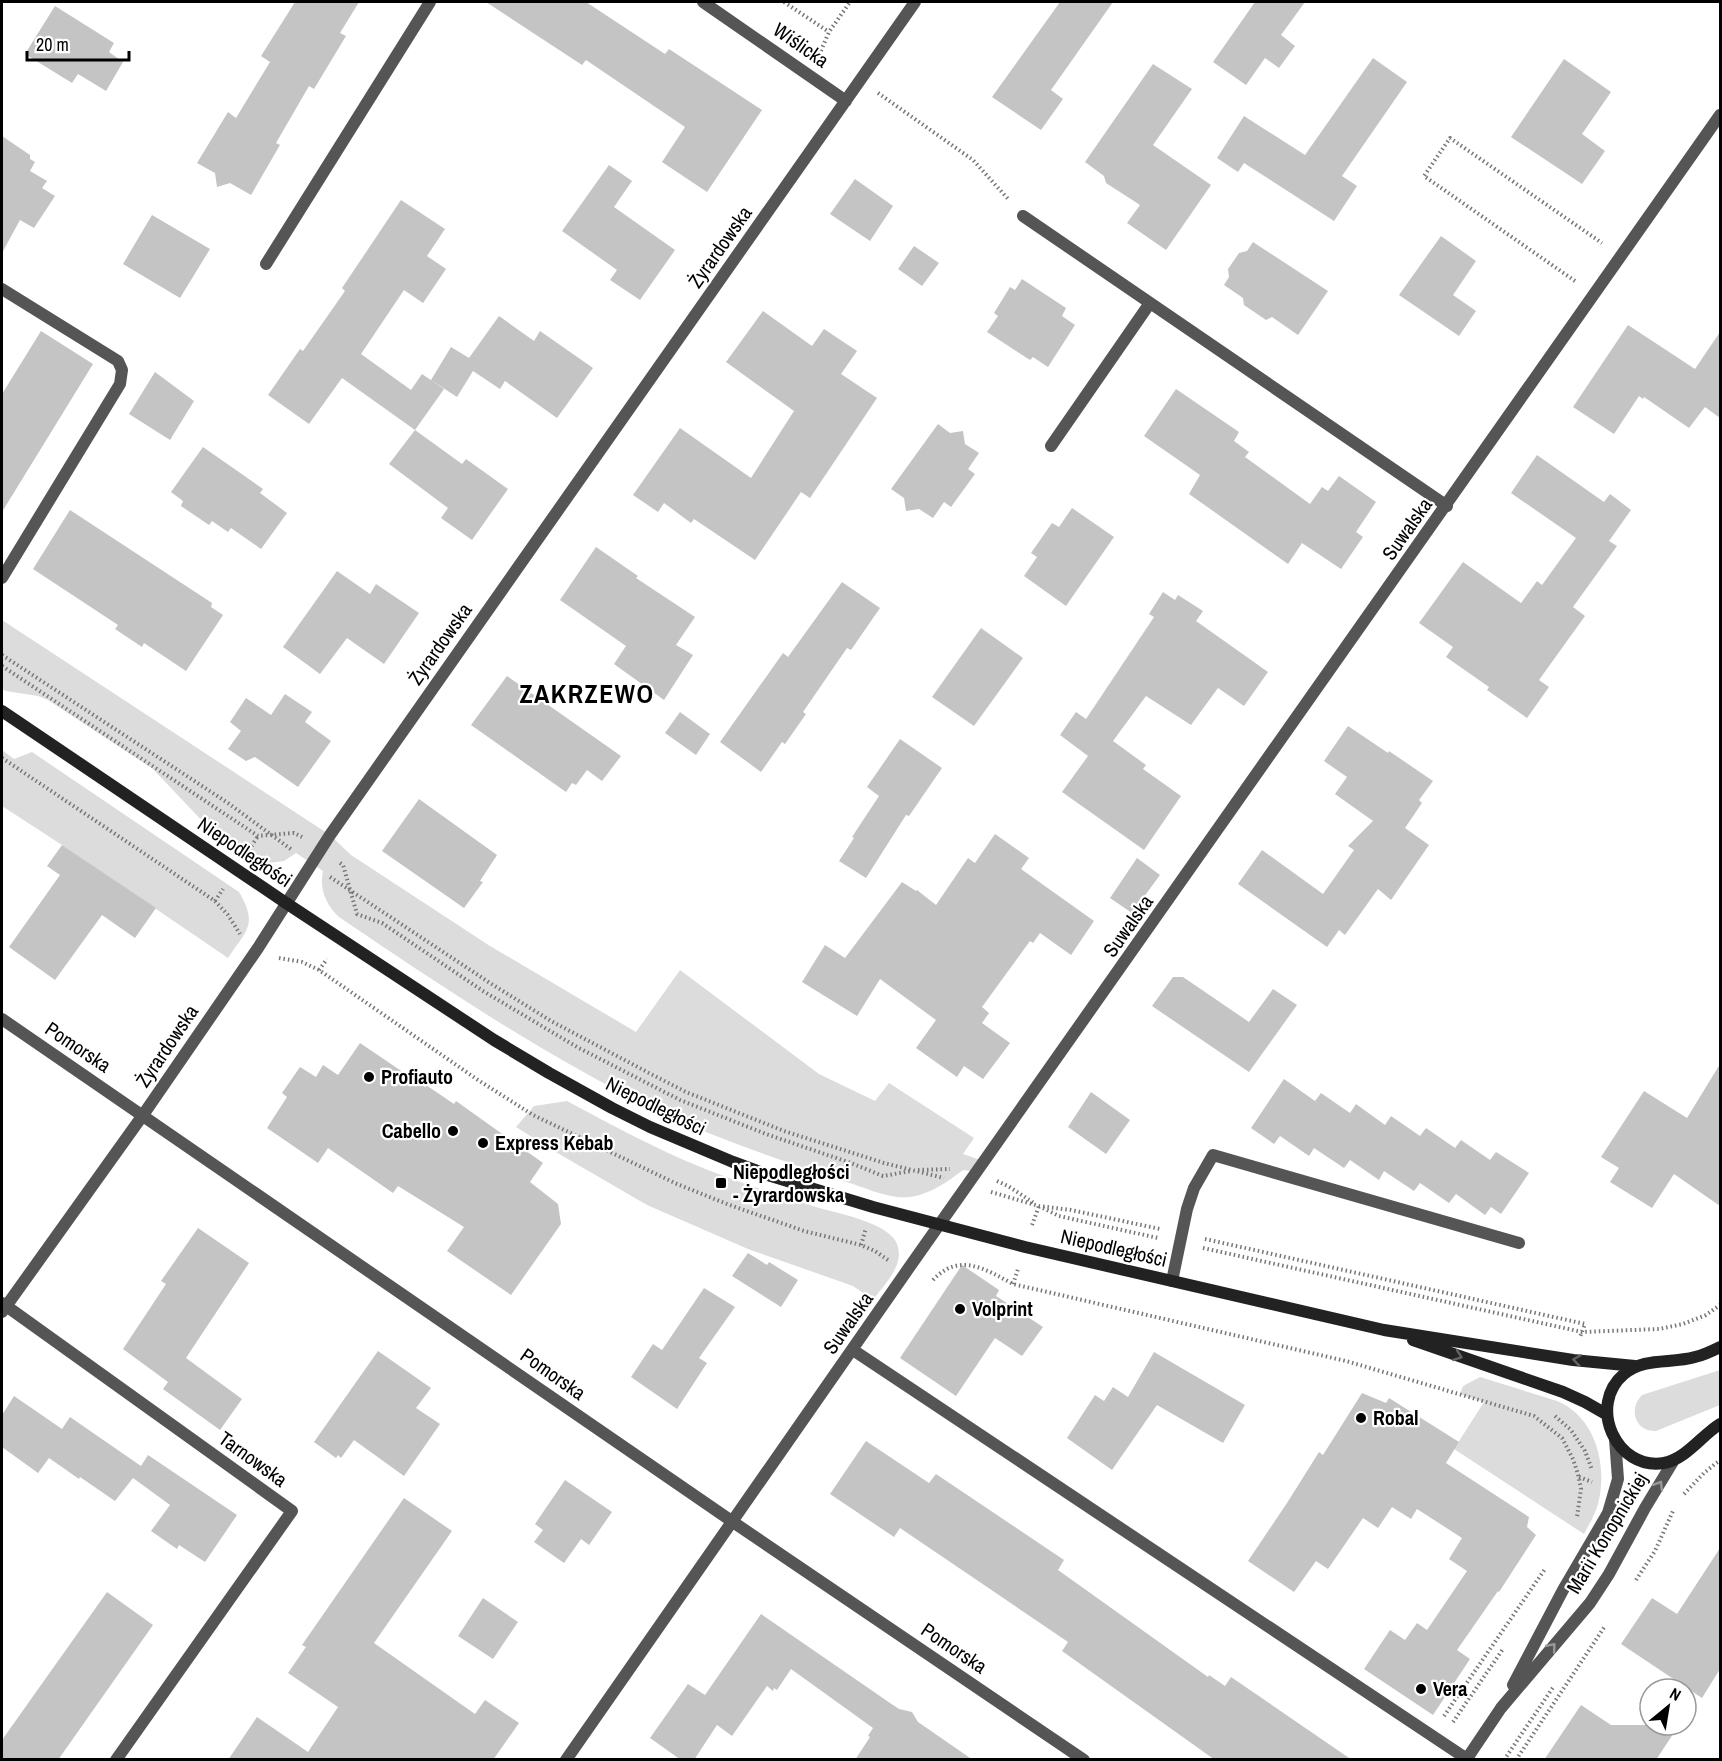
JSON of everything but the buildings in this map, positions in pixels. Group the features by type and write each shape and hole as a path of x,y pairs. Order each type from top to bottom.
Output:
{"street":[{"path":"266,264 430,2"},
{"name":"Wiślicka","path":"703,2 846,101"},
{"name":"Żyrardowska","path":"3,1307 143,1115 258,948 320,850 915,2"},
{"name":"Suwalska","path":"566,1760 906,1272 1720,115"},
{"path":"1023,216 1447,506"},
{"path":"2,288 118,361 122,370 120,384 2,578"},
{"path":"1051,446 1150,303"},
{"name":"Niepodległości","path":"2,711 494,1040 567,1083 650,1127 733,1162 771,1176 1025,1247 1384,1330 1573,1360 1635,1366 1694,1358 1720,1347"},
{"name":"Pomorska","path":"2,1019 733,1522 1084,1760"},
{"path":"1172,1281 1187,1209 1194,1188 1213,1155 1519,1243"},
{"name":"Tarnowska","path":"3,1307 292,1511 116,1760"},
{"name":"Niepodległości","path":"1384,1330 1563,1392 1606,1414"},
{"path":"853,1350 1466,1759"},
{"path":"1635,1366 1623,1375 1611,1390 1607,1399 1606,1414 1615,1439 1625,1451 1638,1460 1653,1463 1674,1460 1720,1424"},
{"name":"Marii Konopnickiej","path":"1501,1708 1563,1590 1608,1513 1618,1479 1615,1439"},
{"name":"Marii Konopnickiej","path":"1466,1759 1501,1708 1610,1574 1674,1460"}],"path":[{"path":"784,2 829,32"},
{"path":"810,75 829,32 850,2"},
{"path":"860,81 973,160 1023,216"},
{"path":"1593,294 1424,176 1450,138 1620,256"},
{"path":"2,655 218,797 350,891 551,1021 686,1092 784,1131 884,1163 1039,1206 1100,1216 1181,1239 1582,1332 1659,1329 1683,1324 1706,1315 1720,1305"},
{"path":"2,666 258,836 294,832 343,865 357,914 382,923 483,991 577,1047 680,1100 883,1176 914,1170 944,1168 978,1172 1008,1186 1059,1216 1181,1239 1585,1324 1582,1332"},
{"path":"2,758 215,901 228,915 242,937 271,957 302,962 319,970 460,1068 533,1115 677,1184 727,1204 804,1231 861,1245 875,1251 926,1286 948,1268 960,1264 971,1265 1013,1284 1347,1362 1534,1416 1562,1438 1573,1459 1581,1489 1576,1518"},
{"path":"1555,1416 1571,1430 1585,1451 1593,1482"},
{"path":"1680,1501 1685,1492 1720,1460"},
{"path":"1635,1581 1655,1551 1674,1511 1666,1508"},
{"path":"1435,1738 1548,1565"},
{"path":"1516,1760 1608,1620"},
{"path":"1435,1738 1506,1645"}],"shaded area":[{"path":"2,620 330,835 351,855 490,946 636,1032 680,970 819,1074 875,1101 889,1083 974,1138 963,1154 986,1162 978,1172 963,1170 941,1185 915,1196 886,1195 801,1167 702,1130 654,1109 572,1066 454,994 339,917 330,907 325,896 322,884 323,871 296,853 284,861 269,863 256,860 206,825 153,769 48,700 2,689"},
{"path":"2,750 14,759 32,752 239,892 248,912 248,926 228,958 2,806"},
{"path":"567,1101 651,1145 703,1168 881,1228 895,1240 899,1257 897,1265 889,1280 873,1300 853,1286 748,1249 647,1205 516,1127 534,1106"},
{"path":"1720,1370 1720,1405 1656,1431 1643,1428 1639,1424 1635,1407 1642,1395"},
{"path":"1480,1377 1557,1401 1570,1408 1581,1418 1590,1431 1600,1459 1601,1489 1594,1516 1584,1534 1454,1449 1484,1402 1460,1394 1463,1386"}],"place":[{"name":"Profiauto","path":"369,1077"},
{"name":"Cabello","path":"453,1131"},
{"name":"Express Kebab","path":"483,1143"},
{"name":"Niepodległości - Żyrardowska","path":"721,1183"},
{"name":"Volprint","path":"960,1309"},
{"name":"Robal","path":"1361,1418"},
{"name":"Vera","path":"1421,1689"}],"district":[{"name":"ZAKRZEWO","path":"587,694"}]}
